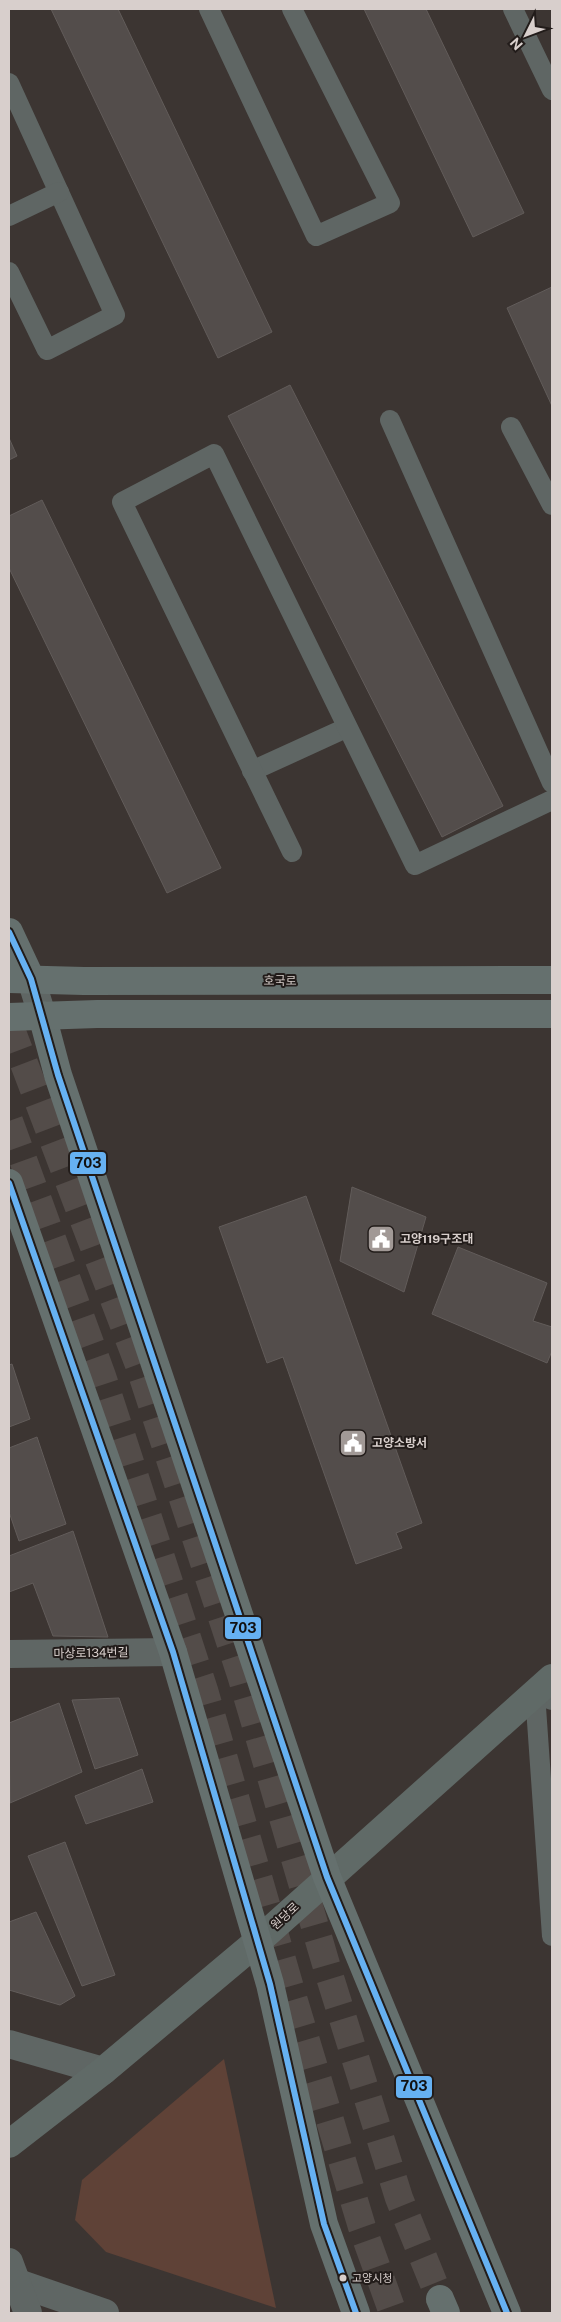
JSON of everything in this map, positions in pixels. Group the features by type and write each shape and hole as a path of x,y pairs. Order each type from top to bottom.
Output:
{"main road":[{"path":"9,932 20,979"},
{"name":"호국로","path":"20,979 284,981 552,980"},
{"path":"239,1015 228,1005 228,998 231,995 264,990 284,981"},
{"path":"9,1017 42,1015 552,1014"},
{"path":"42,1015 64,1094 327,1877 507,2313"},
{"path":"9,1183 173,1652 270,1984 324,2224 356,2313"},
{"name":"원당로","path":"9,2144 103,2071 258,1941 327,1877 547,1690"}],"street":[{"path":"20,979 42,1015"},
{"name":"마상로134번길","path":"9,1654 173,1652"},
{"path":"9,2044 103,2071"},
{"path":"14,2273 28,2313"},
{"path":"14,2273 105,2313"}],"lane":[{"path":"209,9 316,236 390,203 292,9"},
{"path":"513,9 552,90"},
{"path":"9,82 115,315 47,350 9,272"},
{"path":"9,216 59,192"},
{"path":"390,420 552,783"},
{"path":"511,427 552,505"},
{"path":"292,852 122,502 214,454 346,728 415,865 552,800"},
{"path":"252,771 346,728"},
{"path":"547,1690 552,1936"}],"shaded area":[{"path":"224,2059 276,2308 106,2252 75,2220 82,2180"}],"building":[{"path":"51,9 118,9 272,332 218,358"},
{"path":"364,9 426,9 524,213 473,237"},
{"path":"552,287 552,406 507,308"},
{"path":"290,385 503,806 442,837 228,416"},
{"path":"9,438 17,456 9,460"},
{"path":"42,500 221,868 167,893 9,568 9,516"},
{"name":"고양119구조대","path":"352,1187 426,1217 404,1292 340,1261"},
{"name":"고양소방서","path":"306,1196 422,1523 396,1533 402,1548 356,1564 283,1357 267,1363 219,1227"},
{"path":"458,1247 547,1283 533,1321 552,1327 552,1351 547,1363 432,1314"},
{"path":"12,1364 30,1419 9,1427 9,1365"},
{"path":"37,1437 66,1524 19,1541 9,1512 9,1448"},
{"path":"73,1531 108,1637 53,1636 33,1583 9,1592 9,1556"},
{"path":"119,1698 138,1755 95,1769 72,1700"},
{"path":"59,1703 82,1772 10,1803 9,1723"},
{"path":"142,1769 153,1802 86,1824 75,1796"},
{"path":"65,1842 115,1975 82,1986 28,1856"},
{"path":"36,1912 75,1996 60,2005 9,1990 9,1922"}],"tunnel":[{"path":"9,1024 139,1365 241,1675 328,1971 399,2198 440,2299"},
{"path":"9,1121 102,1376 204,1690 362,2227 393,2313"}],"transit line":[{"name":"703","path":"9,932 31,979 58,1075 327,1877 507,2313"},
{"name":"703","path":"9,1183 173,1652 270,1984 324,2224 356,2313"}],"place":[{"name":"고양119구조대","path":"381,1239"},
{"name":"고양소방서","path":"353,1443"},
{"name":"고양시청","path":"343,2278"}]}
